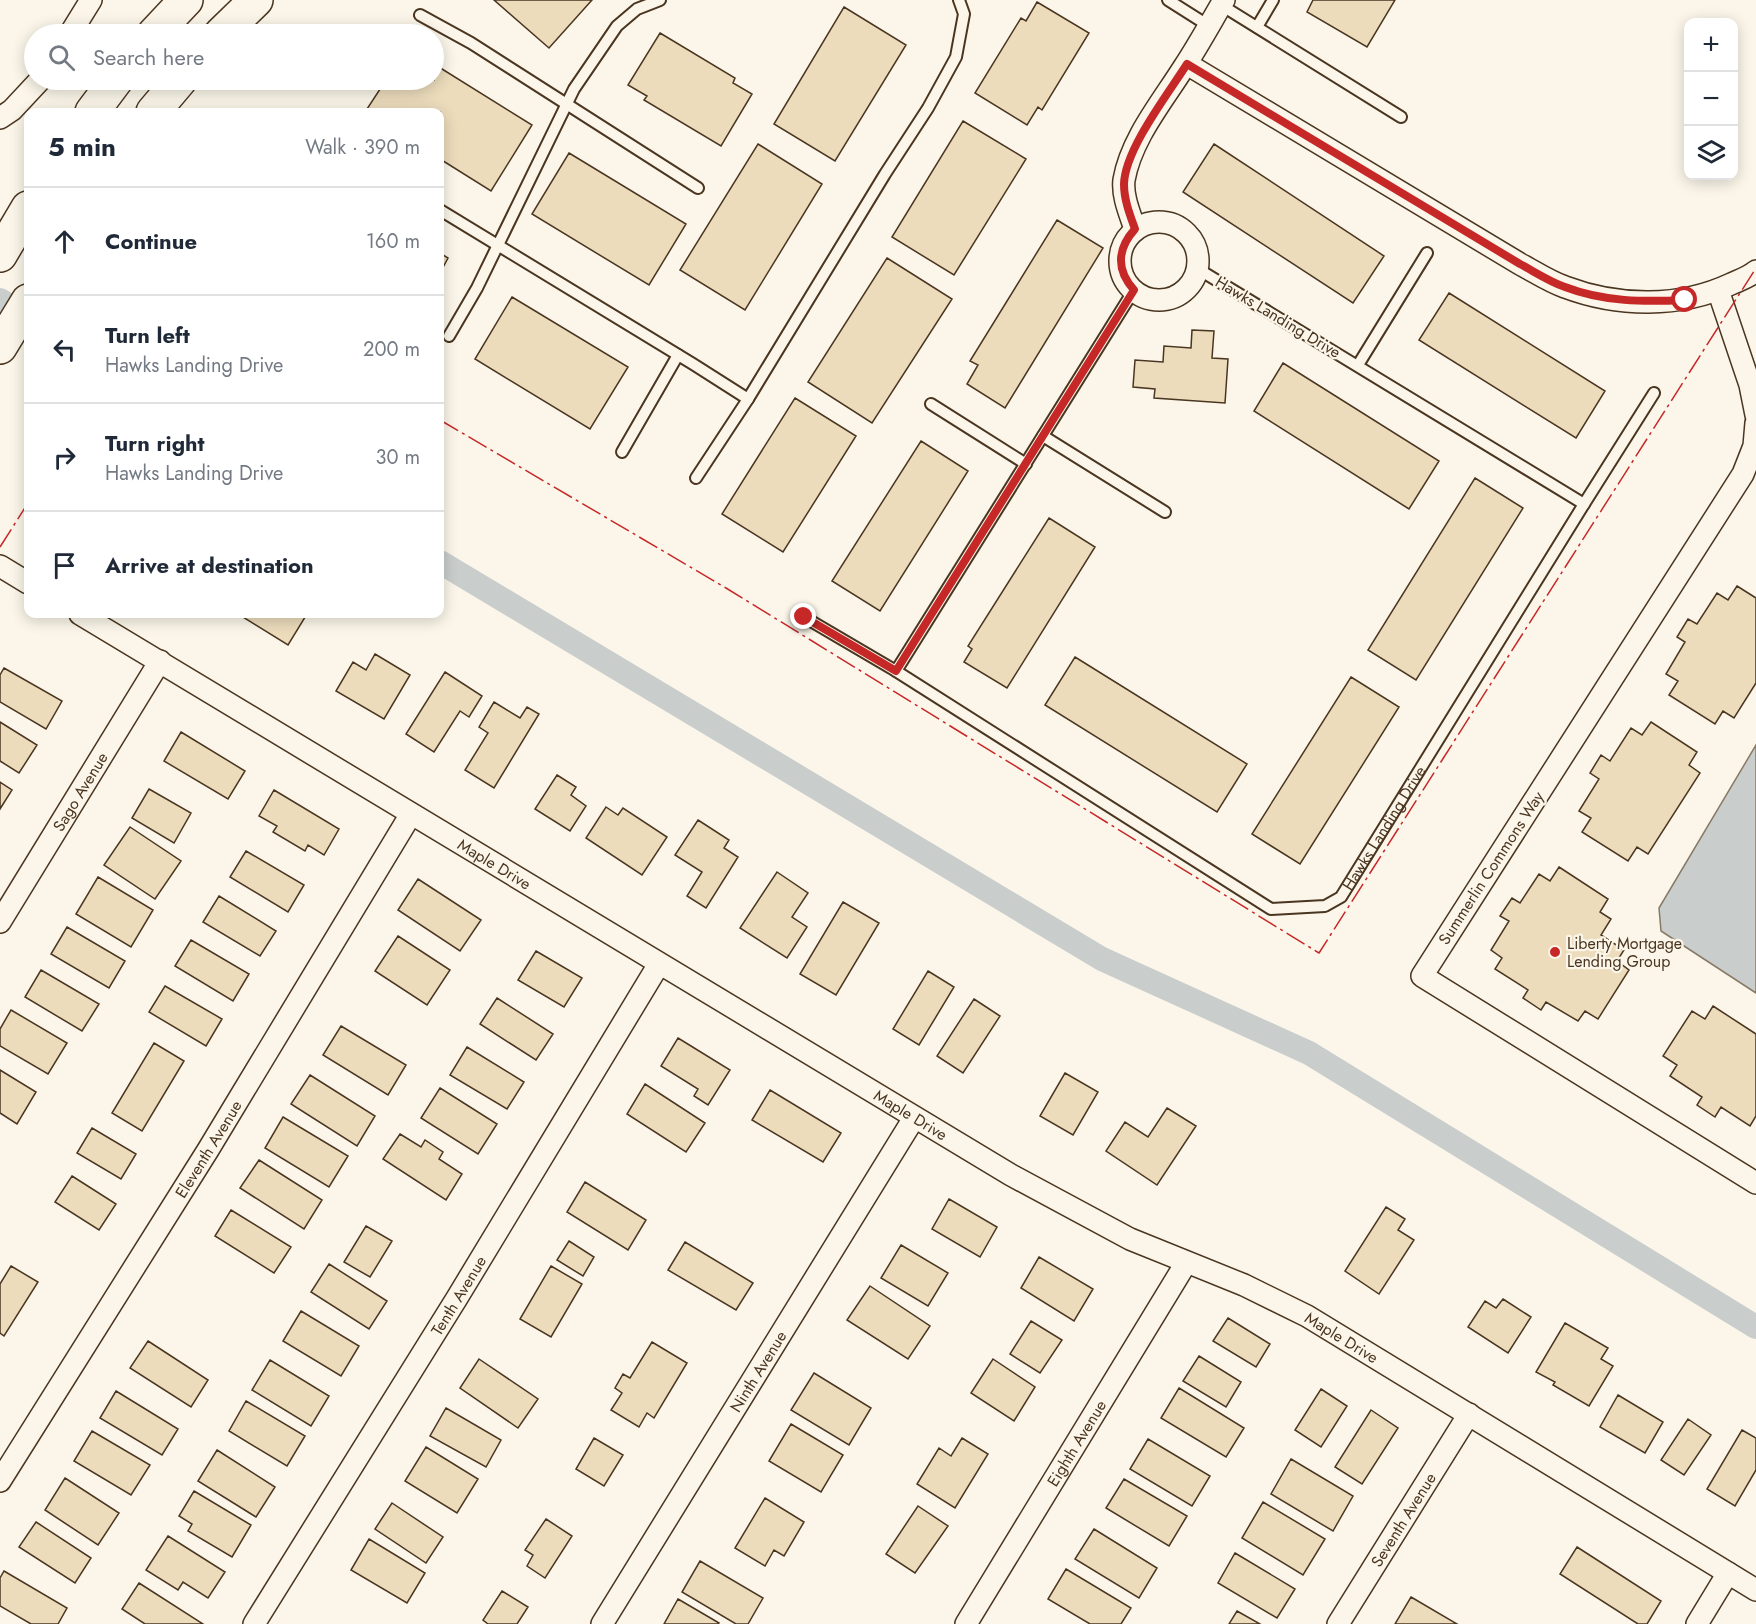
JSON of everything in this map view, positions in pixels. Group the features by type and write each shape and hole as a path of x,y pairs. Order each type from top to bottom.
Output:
{"main road":[{"path":"163,24 186,0"},
{"path":"231,24 256,0"},
{"path":"95,108 108,90"},
{"path":"156,108 172,90"},
{"path":"4,249 24,215"},
{"path":"2,342 24,307"}],"street":[{"path":"76,24 91,0"},
{"path":"1134,290 1126,282 1120,260 1122,248 1135,229 1126,202 1124,183 1130,158 1222,3"},
{"path":"1187,64 1510,258 1564,287 1601,297 1645,302 1685,300 1718,290 1756,271"},
{"path":"0,118 12,110 31,90"},
{"name":"Hawks Landing Drive","path":"1134,290 1152,299 1172,298 1184,291 1193,281 1198,268 1198,255 1194,242 1186,231 1174,224 1161,221 1147,223 1135,229"},
{"path":"1718,290 1750,385 1756,415"},
{"name":"Summerlin Commons Way","path":"1756,423 1754,446 1743,474 1422,976 1756,1183"},
{"path":"0,566 24,581"},
{"name":"Maple Drive","path":"87,618 1011,1175 1130,1239 1244,1285 1307,1316 1756,1590"},
{"name":"Sago Avenue","path":"0,922 160,661"},
{"name":"Eleventh Avenue","path":"0,1481 208,1150 411,814"},
{"name":"Tenth Avenue","path":"254,1624 457,1298 659,964"},
{"name":"Ninth Avenue","path":"602,1624 914,1118"},
{"name":"Eighth Avenue","path":"966,1624 1186,1263"},
{"name":"Seventh Avenue","path":"1338,1624 1469,1414"},
{"path":"1697,1624 1728,1573"}],"lane":[{"path":"449,336 477,288 566,105 617,26 634,4 660,0"},
{"path":"696,478 748,399 885,174 928,108 956,57 964,14 959,0"},
{"path":"1168,0 1209,26"},
{"path":"1257,27 1273,0"},
{"path":"1222,3 1401,117"},
{"path":"420,15 436,24"},
{"path":"444,28 471,43 698,188"},
{"path":"444,213 748,399"},
{"name":"Hawks Landing Drive","path":"1358,365 1427,253"},
{"name":"Hawks Landing Drive","path":"1198,268 1584,504"},
{"path":"896,671 1134,290"},
{"path":"622,452 678,355"},
{"name":"Hawks Landing Drive","path":"804,617 896,671 1271,909 1325,906 1341,897 1654,393"},
{"path":"931,404 1026,464"},
{"path":"1043,436 1166,512"}],"shaded area":[{"path":"1756,745 1756,993 1661,931 1659,908"}],"building":[{"path":"494,0 592,0 549,48"},
{"path":"1313,0 1395,0 1367,47 1307,12"},
{"path":"1037,2 1089,33 1042,110 1038,107 1027,125 975,93 1021,18 1026,21"},
{"path":"844,7 906,45 835,161 774,124"},
{"path":"660,33 735,78 733,83 752,94 721,146 644,100 647,96 628,85"},
{"path":"444,70 532,125 491,191 444,162 444,108 368,108 379,90 444,90"},
{"path":"963,121 1026,159 954,275 892,237"},
{"path":"758,144 822,184 745,310 680,270"},
{"path":"1214,144 1384,256 1353,303 1183,192"},
{"path":"569,153 686,224 649,285 532,214"},
{"path":"1057,220 1103,248 1005,408 967,384 978,365 970,361"},
{"path":"887,258 952,299 872,423 808,382"},
{"path":"1449,293 1605,391 1576,438 1419,340"},
{"path":"512,297 628,367 590,429 475,359"},
{"path":"1192,330 1214,331 1212,358 1228,359 1225,403 1154,398 1155,389 1133,387 1135,360 1163,362 1164,346 1191,348"},
{"path":"1283,363 1439,461 1409,509 1254,411"},
{"path":"795,398 856,436 783,552 722,514"},
{"path":"921,441 968,471 880,611 832,581"},
{"path":"1475,478 1523,508 1416,680 1368,650"},
{"path":"1049,518 1095,547 1007,688 964,662 972,649 968,646"},
{"path":"1737,586 1756,598 1756,683 1734,718 1723,711 1715,724 1669,695 1678,681 1666,674 1685,642 1677,637 1688,619 1697,624 1717,593 1728,600"},
{"path":"244,618 305,618 288,645"},
{"path":"375,654 410,675 384,719 336,691 353,662 366,670"},
{"path":"1075,657 1247,764 1217,812 1045,705"},
{"path":"4,668 62,701 46,729 0,702 0,675"},
{"path":"445,672 482,696 469,717 460,711 434,752 406,734"},
{"path":"1351,677 1399,707 1300,864 1252,834"},
{"path":"494,702 520,718 527,707 539,714 494,788 465,770 488,733 479,727"},
{"path":"0,722 37,745 19,773 0,761"},
{"path":"1651,722 1697,752 1689,765 1700,773 1648,854 1637,847 1628,861 1582,832 1591,818 1579,811 1599,779 1590,773 1601,755 1610,761 1631,728 1642,735"},
{"path":"181,732 245,771 228,799 164,761"},
{"path":"557,775 576,787 571,795 586,806 570,831 535,809"},
{"path":"0,782 12,790 0,809"},
{"path":"149,789 191,813 174,843 132,818"},
{"path":"274,790 339,829 324,855 308,845 305,851 273,832 277,826 259,816"},
{"path":"606,807 618,815 623,808 667,837 642,875 586,838"},
{"path":"698,820 729,840 724,848 738,857 706,908 687,896 702,872 675,855"},
{"path":"130,827 181,861 155,899 104,865"},
{"path":"246,851 304,885 288,912 230,877"},
{"path":"1559,867 1608,899 1600,912 1611,919 1601,935 1624,950 1617,961 1629,970 1598,1019 1585,1011 1578,1021 1546,1002 1541,1010 1523,998 1528,990 1495,969 1502,958 1491,950 1509,921 1500,916 1512,898 1520,903 1539,874 1550,881"},
{"path":"777,872 808,893 792,917 807,927 787,958 740,928"},
{"path":"98,877 153,910 131,947 76,914"},
{"path":"418,879 481,920 460,951 398,910"},
{"path":"219,896 276,931 260,956 203,922"},
{"path":"843,902 879,923 836,995 800,974"},
{"path":"67,927 125,961 109,988 51,954"},
{"path":"398,936 450,970 427,1005 375,971"},
{"path":"191,940 249,974 233,1001 175,966"},
{"path":"536,951 582,978 564,1007 518,980"},
{"path":"41,970 99,1004 82,1031 25,997"},
{"path":"928,971 954,987 919,1045 893,1029"},
{"path":"165,986 222,1019 206,1046 149,1012"},
{"path":"497,998 553,1034 536,1060 480,1024"},
{"path":"974,999 1000,1016 963,1073 937,1056"},
{"path":"1713,1006 1756,1034 1756,1116 1750,1126 1721,1107 1715,1117 1697,1105 1702,1097 1670,1076 1677,1065 1663,1056 1692,1011 1705,1019"},
{"path":"11,1010 67,1043 48,1074 0,1046 0,1029"},
{"path":"341,1026 406,1065 388,1095 323,1055"},
{"path":"678,1038 730,1070 708,1105 694,1096 698,1089 661,1066"},
{"path":"154,1043 184,1061 142,1131 112,1113"},
{"path":"467,1047 524,1082 507,1109 450,1075"},
{"path":"0,1070 36,1092 17,1124 0,1113"},
{"path":"1065,1073 1098,1092 1073,1135 1040,1116"},
{"path":"310,1075 375,1116 357,1146 291,1104"},
{"path":"645,1084 705,1123 686,1152 627,1114"},
{"path":"440,1088 497,1124 478,1154 421,1118"},
{"path":"770,1090 841,1133 823,1162 752,1120"},
{"path":"1167,1108 1196,1126 1157,1185 1106,1151 1125,1122 1148,1137"},
{"path":"283,1117 348,1156 329,1187 265,1148"},
{"path":"92,1128 136,1154 121,1179 77,1153"},
{"path":"400,1134 421,1147 425,1140 443,1152 439,1159 462,1174 446,1200 383,1159"},
{"path":"259,1160 322,1200 304,1229 240,1188"},
{"path":"72,1176 116,1204 99,1230 55,1202"},
{"path":"585,1182 646,1220 628,1250 567,1212"},
{"path":"949,1199 997,1227 980,1257 932,1229"},
{"path":"1386,1207 1405,1219 1398,1230 1414,1240 1379,1294 1345,1271"},
{"path":"231,1210 291,1247 274,1273 215,1236"},
{"path":"366,1226 392,1241 370,1277 344,1262"},
{"path":"569,1241 594,1257 583,1276 557,1260"},
{"path":"685,1242 753,1283 736,1310 668,1270"},
{"path":"901,1245 948,1273 928,1306 881,1278"},
{"path":"1039,1257 1093,1289 1074,1321 1021,1288"},
{"path":"329,1264 387,1301 369,1329 311,1292"},
{"path":"11,1266 38,1282 4,1336 0,1333 0,1284"},
{"path":"551,1266 582,1284 551,1337 520,1319"},
{"path":"870,1286 930,1326 908,1359 847,1320"},
{"path":"1503,1299 1531,1317 1508,1353 1468,1327 1485,1301 1496,1308"},
{"path":"301,1311 359,1346 341,1376 283,1341"},
{"path":"1228,1318 1270,1344 1256,1367 1213,1341"},
{"path":"1031,1321 1062,1340 1040,1373 1010,1354"},
{"path":"1565,1323 1608,1348 1601,1359 1613,1366 1589,1406 1553,1385 1555,1382 1536,1372"},
{"path":"148,1341 208,1380 191,1407 130,1368"},
{"path":"652,1342 687,1363 654,1418 647,1413 639,1427 611,1410 622,1393 615,1388 623,1374 630,1378"},
{"path":"1199,1356 1241,1382 1226,1407 1183,1381"},
{"path":"479,1359 538,1399 518,1428 460,1388"},
{"path":"993,1359 1035,1387 1014,1421 971,1393"},
{"path":"270,1360 329,1396 311,1426 252,1390"},
{"path":"814,1373 871,1408 849,1445 791,1410"},
{"path":"1179,1388 1244,1428 1226,1457 1161,1418"},
{"path":"1321,1389 1347,1406 1321,1447 1295,1430"},
{"path":"116,1391 178,1429 162,1455 100,1418"},
{"path":"1618,1395 1663,1422 1645,1453 1600,1427"},
{"path":"246,1401 305,1436 287,1466 229,1431"},
{"path":"446,1408 501,1440 486,1467 430,1436"},
{"path":"1371,1410 1398,1428 1362,1484 1335,1467"},
{"path":"1688,1419 1711,1435 1684,1475 1661,1460"},
{"path":"791,1424 843,1455 821,1492 769,1461"},
{"path":"1742,1430 1756,1438 1756,1470 1735,1506 1707,1489"},
{"path":"92,1431 150,1465 131,1495 74,1461"},
{"path":"594,1438 623,1455 604,1486 576,1469"},
{"path":"962,1438 988,1454 955,1508 917,1484 939,1448 951,1456"},
{"path":"1148,1439 1210,1476 1192,1506 1130,1469"},
{"path":"426,1447 478,1479 457,1513 405,1481"},
{"path":"217,1450 275,1487 256,1517 198,1481"},
{"path":"1291,1459 1353,1496 1333,1531 1271,1494"},
{"path":"65,1478 119,1513 98,1545 45,1510"},
{"path":"1124,1479 1187,1516 1169,1546 1106,1508"},
{"path":"194,1491 251,1525 232,1557 188,1531 192,1524 179,1516"},
{"path":"765,1498 804,1522 784,1556 774,1550 765,1566 735,1548"},
{"path":"1263,1502 1325,1539 1303,1575 1242,1538"},
{"path":"392,1503 443,1537 426,1563 375,1529"},
{"path":"918,1506 948,1526 915,1573 886,1554"},
{"path":"546,1519 572,1536 545,1578 527,1566 533,1555 525,1550"},
{"path":"36,1522 91,1558 75,1583 19,1547"},
{"path":"1094,1529 1157,1568 1139,1598 1075,1559"},
{"path":"168,1536 225,1572 208,1598 183,1582 178,1590 146,1570"},
{"path":"369,1539 425,1573 407,1603 351,1570"},
{"path":"1577,1547 1661,1601 1647,1624 1638,1624 1560,1574"},
{"path":"1235,1553 1295,1589 1277,1618 1218,1583"},
{"path":"700,1561 763,1598 748,1624 736,1624 682,1592"},
{"path":"1066,1569 1131,1608 1121,1624 1090,1624 1048,1599"},
{"path":"4,1571 67,1608 58,1624 31,1624 0,1606 0,1578"},
{"path":"139,1583 203,1624 145,1624 122,1609"},
{"path":"502,1591 528,1607 517,1624 488,1624 483,1620"},
{"path":"1411,1597 1457,1624 1395,1624"},
{"path":"678,1599 719,1623 664,1624"},
{"path":"1237,1611 1260,1624 1229,1624"}],"waterway":[{"path":"0,300 24,315"},
{"path":"444,564 1102,959 1309,1053 1756,1327"}],"power":[{"path":"444,422 726,588 1319,953 1756,268"},
{"path":"0,547 24,509"}],"place":[{"name":"Liberty Mortgage Lending Group","path":"1555,952"}],"route":[{"path":"804,617 896,671 1134,290 1126,282 1120,260 1122,248 1135,229 1126,202 1124,183 1130,158 1143,133 1187,64 1520,264 1564,287 1601,297 1645,302 1685,300"}]}
